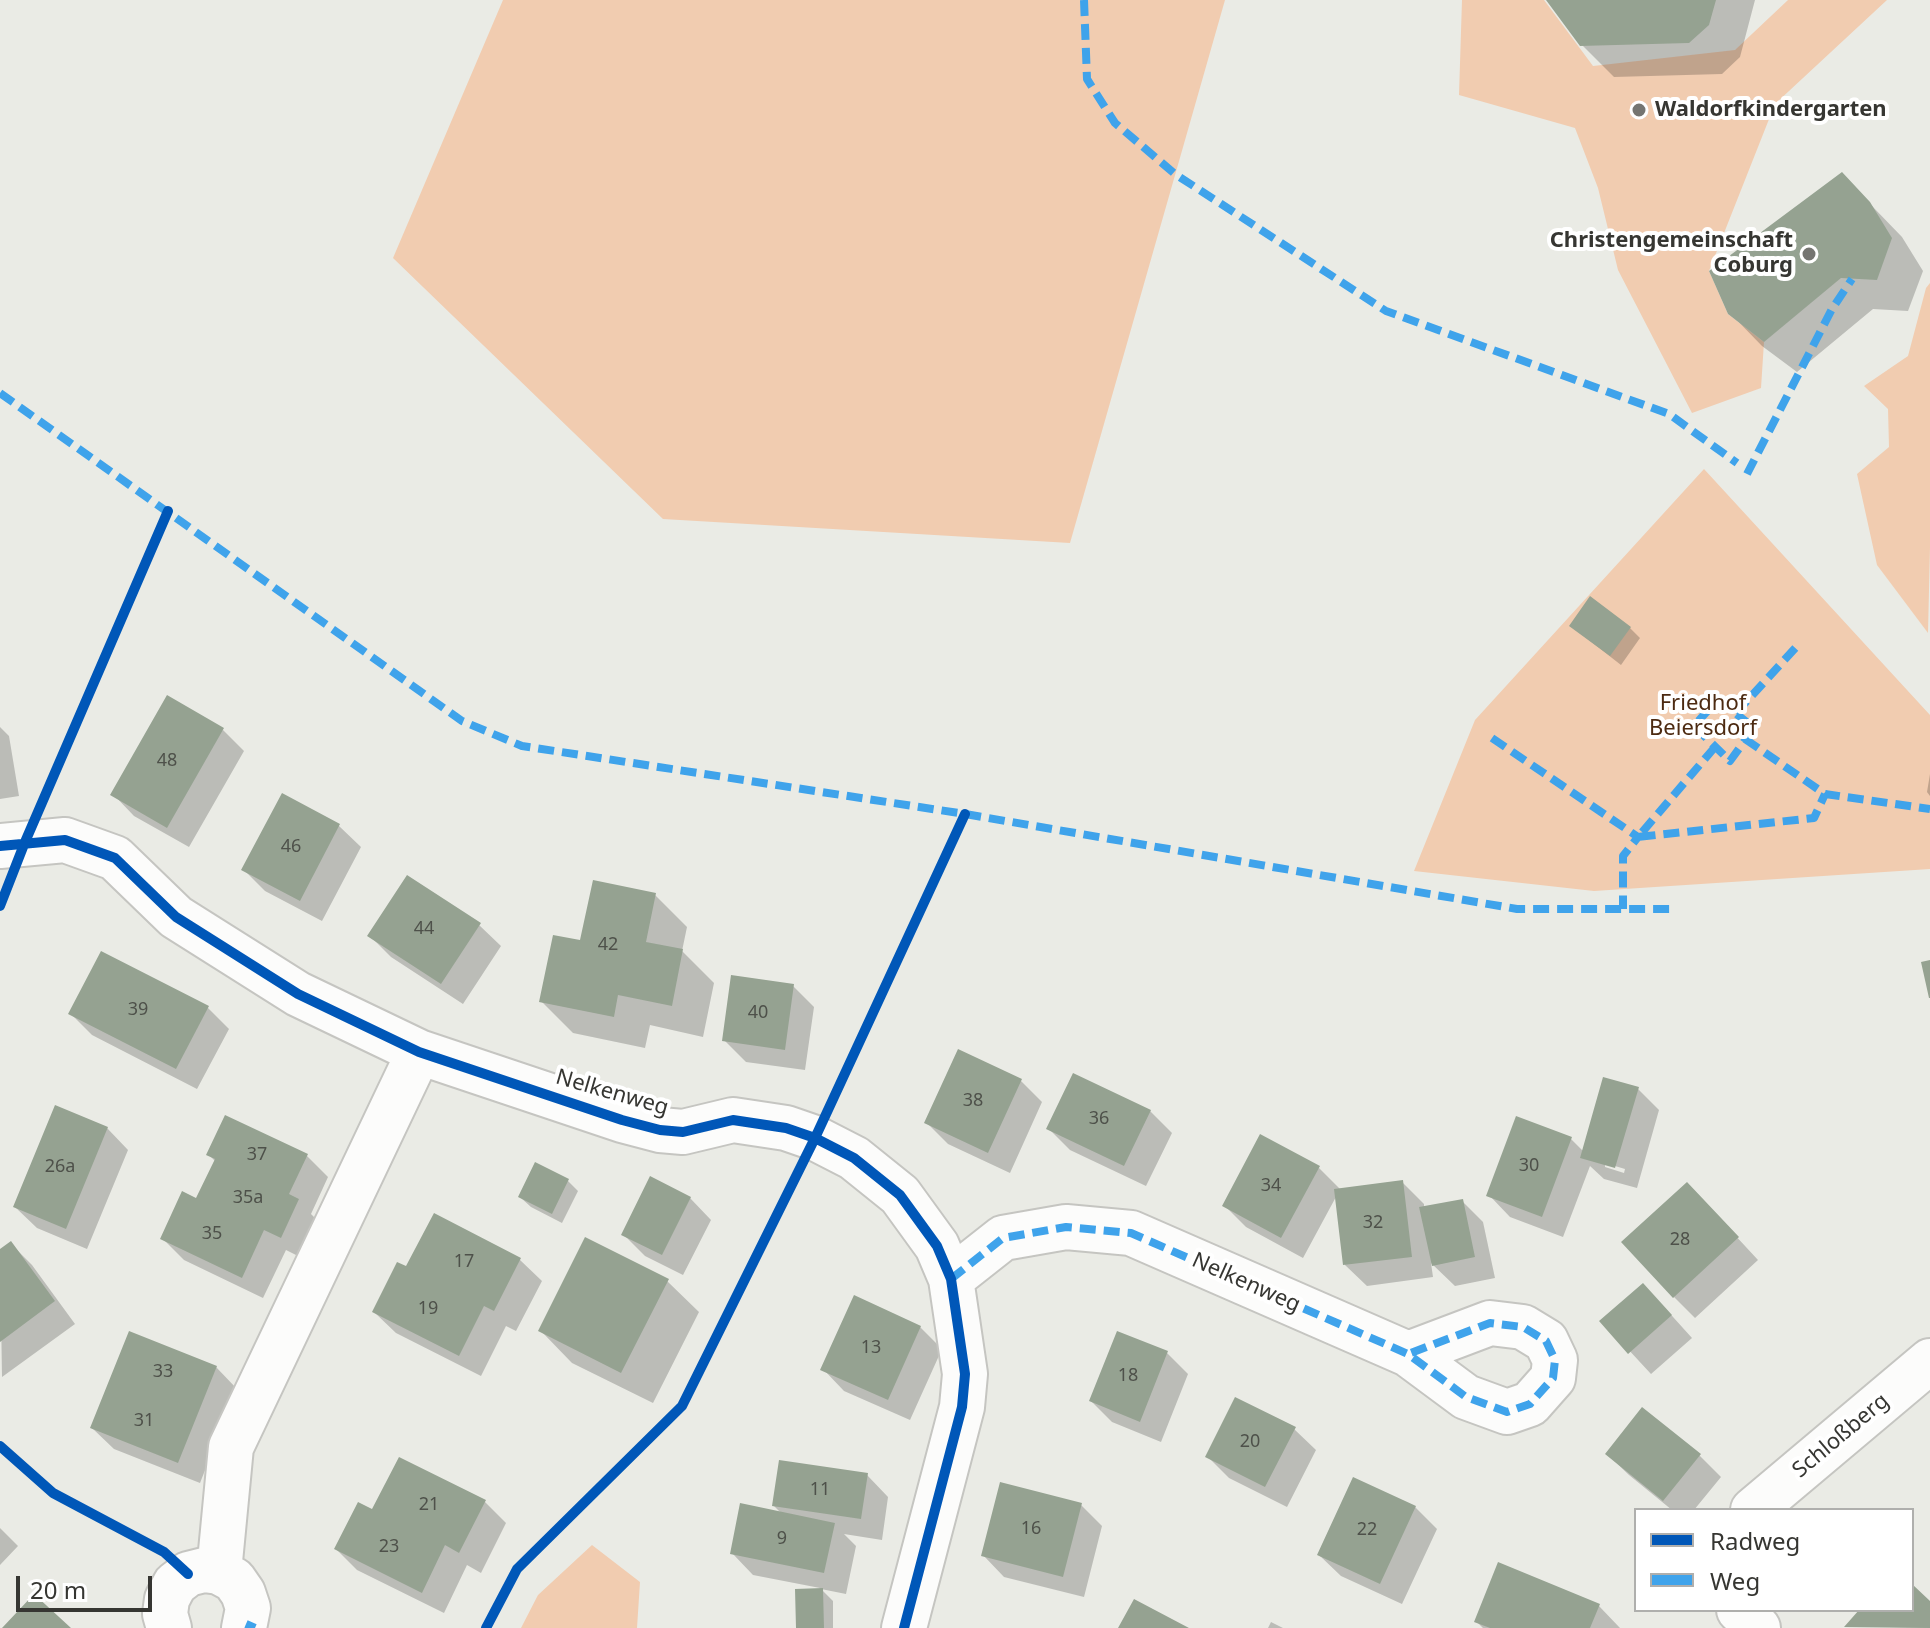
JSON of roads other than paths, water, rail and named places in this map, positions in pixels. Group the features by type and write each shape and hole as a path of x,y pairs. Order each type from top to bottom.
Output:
{"street":[{"name":"Nelkenweg","path":"0,846 65,840 115,858 188,925 298,994 419,1052 660,1130 683,1132 733,1120 786,1128 815,1138 854,1158 900,1195 937,1246 951,1279 965,1374 962,1407 904,1628"},
{"path":"219,1572 231,1447 419,1052"},
{"name":"Nelkenweg","path":"951,1279 1003,1238 1066,1227 1131,1233 1408,1354"},
{"name":"Schloßberg","path":"1755,1508 1930,1361"},
{"path":"169,1628 165,1614 167,1599 175,1584 188,1574 204,1570 219,1572 234,1580 243,1593 248,1608 244,1628"},
{"path":"1741,1612 1758,1628"}],"place":[{"name":"Waldorfkindergarten","path":"1639,110"},
{"name":"Christengemeinschaft Coburg","path":"1809,254"}],"park label":[{"name":"Friedhof Beiersdorf","path":"1703,716"}]}
